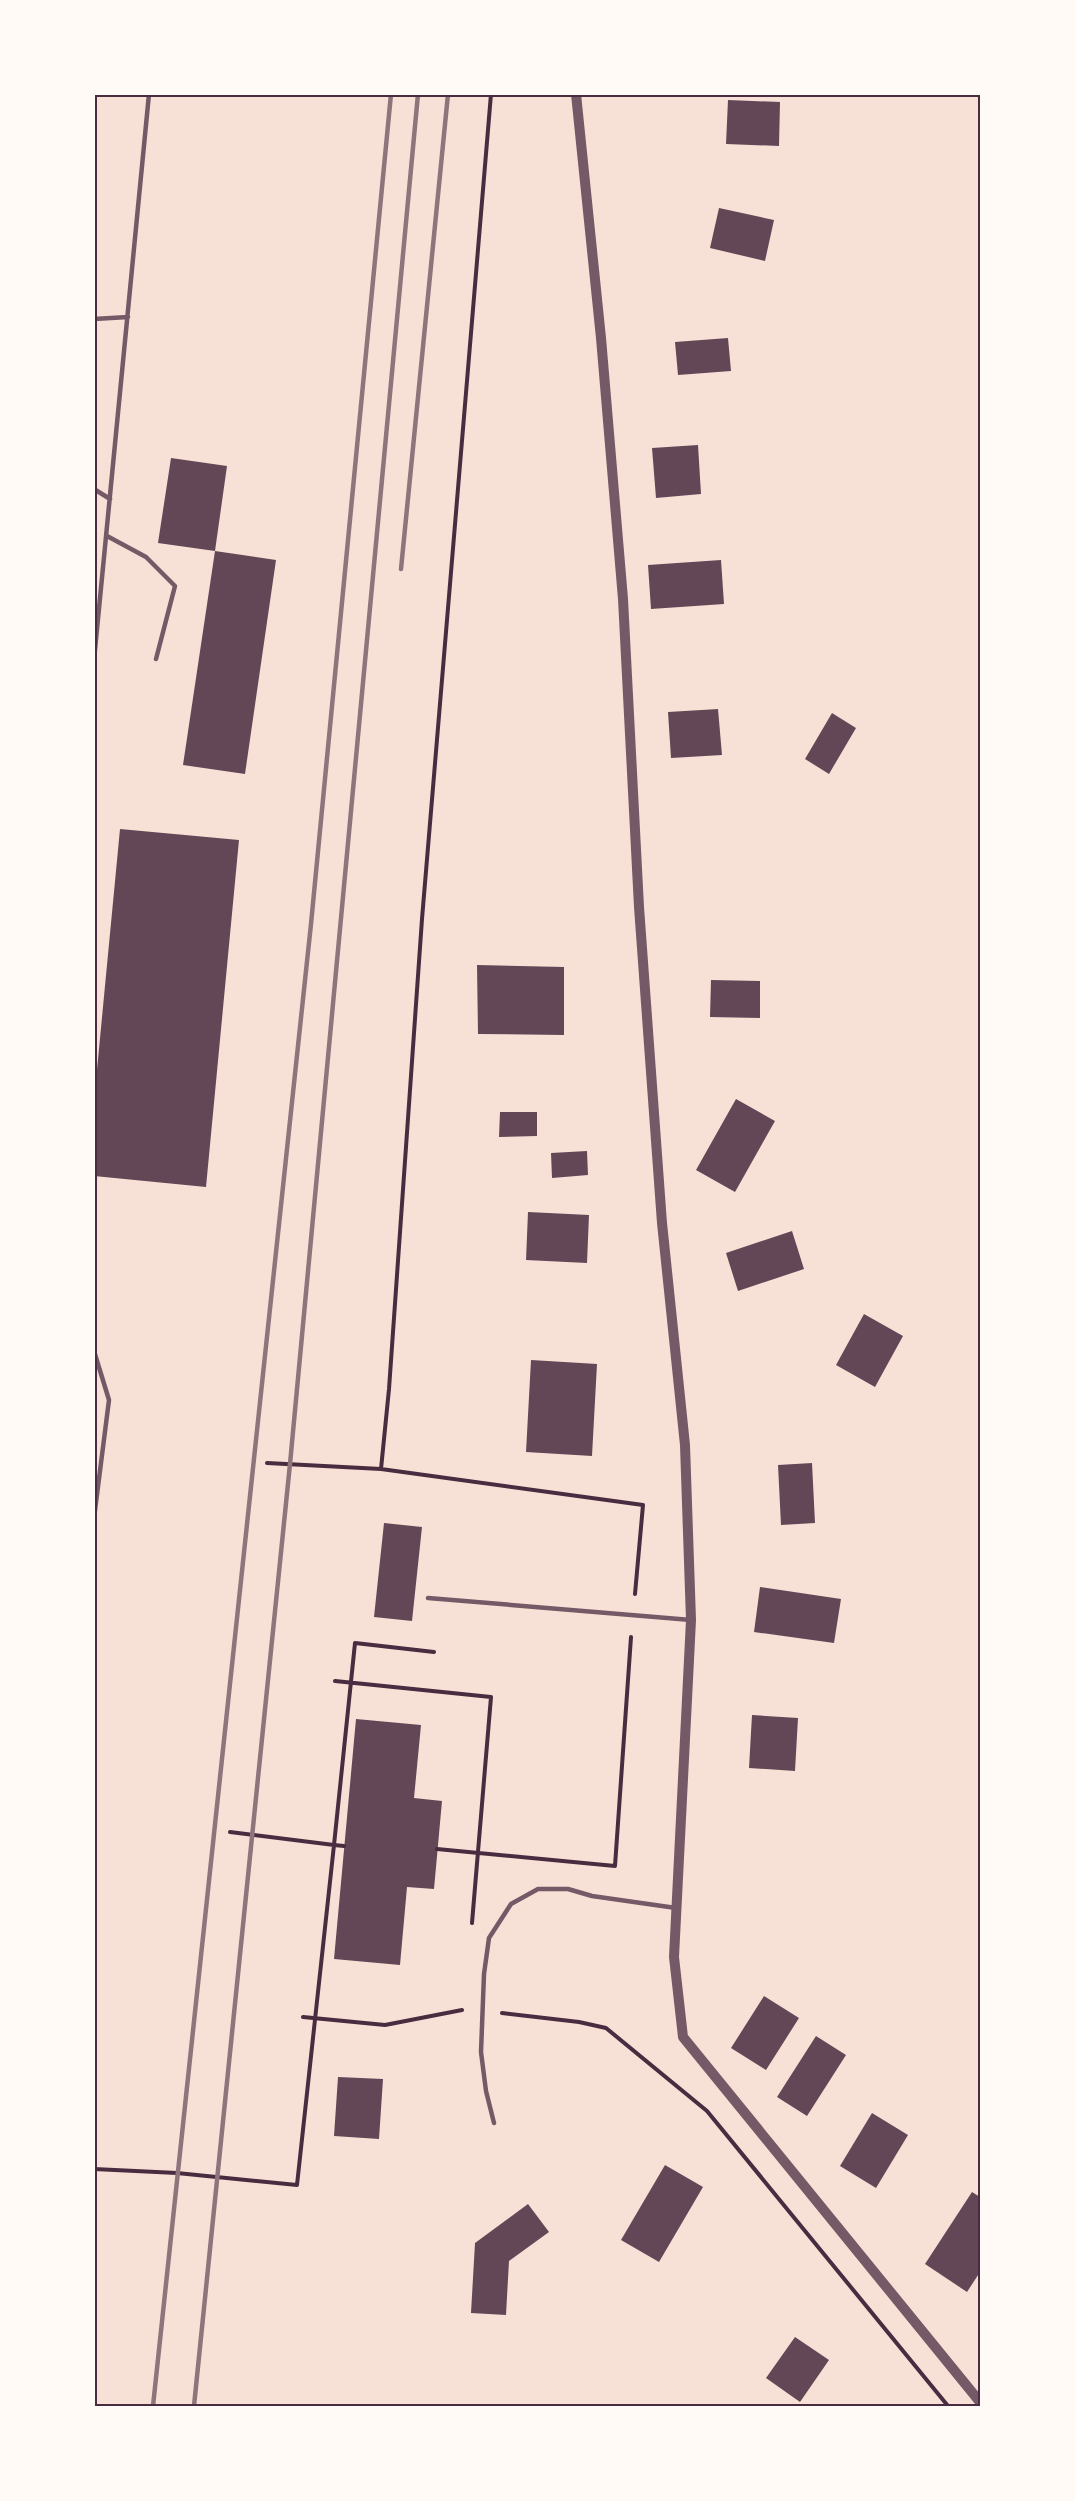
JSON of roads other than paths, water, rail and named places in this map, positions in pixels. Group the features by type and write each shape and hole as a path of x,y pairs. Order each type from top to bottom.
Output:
{"street":[{"path":"576,94 601,338 623,599 639,907 662,1223 686,1445 691,1620 674,1957 683,2037 981,2402"}],"lane":[{"path":"94,660 149,94"},
{"path":"94,319 128,318"},
{"path":"94,489 110,499"},
{"path":"106,536 146,557 175,586 156,659"},
{"path":"94,1351 109,1400 94,1518"},
{"path":"429,1598 691,1620"},
{"path":"494,2122 486,2091 481,2052 481,2011 489,1938 511,1904 538,1889 568,1889 592,1896 676,1908"}],"railway":[{"path":"153,2406 311,924 391,94"},
{"path":"194,2406 290,1464 418,94"},
{"path":"401,569 448,94"}]}
